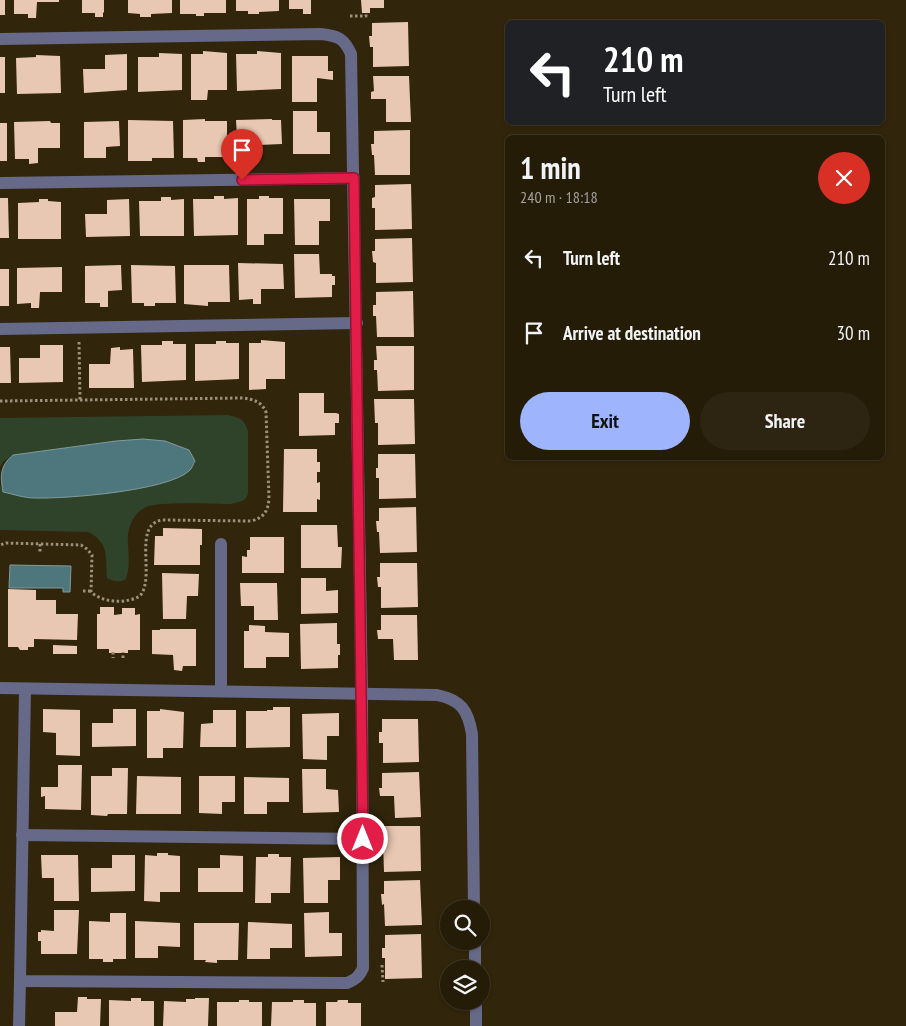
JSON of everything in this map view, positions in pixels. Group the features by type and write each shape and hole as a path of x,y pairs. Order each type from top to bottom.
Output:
{"street":[{"path":"0,39 334,35 342,39 351,54 354,178 362,694 363,968 356,980 348,983 20,981"},
{"path":"0,183 354,178"},
{"path":"0,329 357,323"},
{"path":"220,692 221,544"},
{"path":"0,688 439,695 450,698 458,702 466,712 472,734 474,900"},
{"path":"19,1026 25,689"},
{"path":"22,835 363,839"},
{"path":"476,1010 476,1026"}],"path":[{"path":"350,16 366,16 366,14"},
{"path":"79,339 80,400"},
{"path":"0,401 242,398 257,401 266,412 267,418 269,505 260,518 244,521 156,521 151,525 146,534 145,584 140,596 131,600 110,600 98,597 91,590 92,555 87,549 76,545 6,543 0,545"},
{"path":"40,544 40,552"},
{"path":"83,591 91,590"},
{"path":"113,652 113,658"},
{"path":"123,652 123,658"}],"green space":[{"path":"228,415 241,419 248,431 247,497 231,504 163,504 142,509 134,518 128,534 129,563 125,580 116,581 107,578 106,557 103,546 95,536 88,532 0,530 0,485 4,492 195,461 189,450 165,441 143,439 13,455 3,462 0,467 0,418"}],"water":[{"path":"143,439 165,441 189,450 195,461 191,469 177,478 160,484 91,495 34,498 3,492 1,481 3,467 13,455"},
{"path":"10,565 71,566 70,592 63,592 63,588 9,588"}],"building":[{"path":"0,0 5,0 5,15 0,15"},
{"path":"14,0 59,0 59,2 37,2 36,18 28,18 28,14 14,14"},
{"path":"82,0 104,0 103,17 95,17 95,13 82,13"},
{"path":"128,0 172,0 172,13 151,14 151,17 140,17 140,14 128,13"},
{"path":"180,0 226,0 226,13 204,13 204,16 180,14"},
{"path":"236,0 279,0 279,11 248,14 248,11 236,11"},
{"path":"289,0 311,0 311,14 303,14 303,9 289,9"},
{"path":"361,0 384,0 384,8 370,8 370,13 362,13"},
{"path":"408,22 409,66 373,67 373,47 370,47 369,36 372,36 372,23"},
{"path":"203,51 227,53 227,90 208,90 207,100 191,100 191,54 203,54"},
{"path":"257,51 281,53 281,89 237,91 236,54 257,54"},
{"path":"159,53 182,54 182,90 138,92 138,57 159,57"},
{"path":"127,54 127,90 84,93 83,69 105,69 105,55"},
{"path":"36,55 60,56 61,93 17,94 16,58 36,57"},
{"path":"292,56 328,56 328,71 333,71 333,80 317,78 317,102 292,102"},
{"path":"0,57 5,57 5,93 0,93"},
{"path":"373,76 409,76 411,122 386,122 386,99 371,99 371,92 374,91"},
{"path":"293,111 317,111 317,132 330,132 330,154 293,154"},
{"path":"205,119 205,121 227,121 227,157 205,157 205,162 198,162 197,158 183,158 183,120"},
{"path":"128,120 173,121 174,158 152,158 152,161 128,161"},
{"path":"236,120 281,120 282,144 259,145 260,160 251,160 251,155 238,155"},
{"path":"50,121 51,123 60,123 60,148 38,148 38,163 29,164 29,159 15,159 14,122"},
{"path":"119,121 120,146 106,147 106,158 84,158 84,122"},
{"path":"0,123 7,123 7,161 0,161"},
{"path":"410,130 410,175 375,175 374,155 372,155 371,144 374,144 374,131"},
{"path":"411,184 412,229 375,230 375,208 372,208 372,198 375,197 375,185"},
{"path":"214,196 224,196 224,199 238,198 238,235 194,236 193,199 214,199"},
{"path":"259,196 283,198 283,234 264,234 264,245 247,245 247,199 259,199"},
{"path":"161,197 171,197 171,200 184,199 184,236 140,236 139,201 161,201"},
{"path":"0,198 8,198 9,238 0,238"},
{"path":"39,199 61,202 61,239 18,239 18,203 39,202"},
{"path":"129,199 130,236 86,237 85,214 107,214 107,200"},
{"path":"294,199 330,199 330,221 319,221 319,245 295,245"},
{"path":"412,238 413,282 376,283 376,263 373,262 372,251 375,251 375,239"},
{"path":"294,254 319,254 320,274 332,274 332,276 335,276 335,285 332,285 332,297 295,298"},
{"path":"238,263 283,264 284,289 261,289 261,304 253,304 253,299 239,300"},
{"path":"121,265 122,290 108,291 108,307 100,307 100,303 85,303 85,266"},
{"path":"131,265 175,266 176,303 155,303 155,306 144,306 144,303 132,303"},
{"path":"184,265 229,265 230,302 208,302 208,306 184,304"},
{"path":"62,267 62,292 40,292 39,308 31,308 31,303 17,304 17,268"},
{"path":"0,269 9,269 9,306 0,306"},
{"path":"413,291 414,337 377,337 376,316 373,316 373,305 376,305 376,292"},
{"path":"261,340 285,342 285,379 266,379 266,389 249,390 249,343 261,343"},
{"path":"162,341 173,341 173,344 186,344 186,380 142,382 141,345 162,345"},
{"path":"216,341 239,343 239,379 195,381 195,344 216,344"},
{"path":"40,345 63,345 63,382 19,383 19,358 40,358"},
{"path":"376,346 414,346 414,390 378,391 377,370 374,370 374,360 377,360"},
{"path":"0,347 10,347 11,383 0,383"},
{"path":"120,347 120,350 133,349 134,388 89,388 89,364 110,364 111,348"},
{"path":"299,393 324,393 324,413 339,414 339,423 335,423 335,435 299,436"},
{"path":"374,399 414,399 415,444 378,445 378,423 375,423"},
{"path":"284,449 317,449 317,462 320,462 320,472 317,472 317,483 320,482 320,500 317,499 317,512 283,512"},
{"path":"378,454 415,454 416,498 379,499 379,478 376,478"},
{"path":"416,507 417,552 380,553 379,532 377,532 376,521 379,521 379,508"},
{"path":"301,525 337,525 338,547 342,547 341,568 301,568"},
{"path":"163,528 202,529 200,565 154,565 155,536 163,536"},
{"path":"250,537 284,537 284,573 242,573 242,556 247,557 247,550 250,550"},
{"path":"380,563 417,563 418,607 381,608 381,587 378,587 377,577 380,577"},
{"path":"162,573 199,574 198,596 187,596 186,619 163,619"},
{"path":"301,578 326,578 326,591 338,590 338,613 301,614"},
{"path":"240,583 277,583 278,620 254,620 254,606 241,606"},
{"path":"8,589 36,590 36,600 56,600 56,614 78,614 77,640 34,639 34,647 28,647 28,650 8,647"},
{"path":"100,607 114,607 114,615 122,614 122,608 135,608 135,615 140,614 140,650 128,650 128,653 109,653 109,649 97,649 97,614 100,614"},
{"path":"381,615 417,615 418,660 394,660 393,639 378,639 377,630 381,630"},
{"path":"337,623 337,644 340,644 338,668 301,669 300,624"},
{"path":"249,625 265,626 265,632 289,633 289,657 266,657 266,668 244,668 244,631 249,631"},
{"path":"196,629 196,666 183,666 182,671 174,670 173,655 152,654 152,630"},
{"path":"53,645 77,646 77,654 53,654"},
{"path":"273,707 290,707 290,747 246,748 246,711 267,711 273,710"},
{"path":"43,709 80,710 80,756 56,755 56,733 43,732"},
{"path":"113,709 136,709 136,746 92,747 92,723 113,723"},
{"path":"160,709 184,712 183,748 163,748 163,758 147,758 147,711 160,711"},
{"path":"213,710 236,710 236,747 200,747 201,724 213,723"},
{"path":"339,713 339,736 327,736 327,760 303,759 302,714"},
{"path":"382,719 418,719 419,762 383,763 383,743 379,743 379,732 382,732"},
{"path":"58,765 82,765 81,810 45,809 45,796 41,797 41,787 58,787"},
{"path":"112,768 128,768 127,814 91,815 91,776 112,776"},
{"path":"302,769 326,769 326,789 338,790 339,812 303,813"},
{"path":"419,772 421,817 395,818 394,796 380,796 379,788 382,788 382,773"},
{"path":"137,776 181,777 181,814 136,814"},
{"path":"199,776 235,776 235,802 222,802 222,814 199,813"},
{"path":"244,777 289,778 289,802 267,802 267,814 244,814"},
{"path":"381,826 420,826 421,871 384,872"},
{"path":"157,853 180,856 180,892 160,892 160,902 144,901 145,855 157,856"},
{"path":"268,854 279,854 279,857 291,857 290,893 271,893 271,903 255,903 256,857 268,857"},
{"path":"41,855 78,855 79,901 54,901 54,878 42,878"},
{"path":"112,855 135,855 135,891 91,892 91,868 112,868"},
{"path":"220,855 243,856 243,892 198,892 198,868 220,868"},
{"path":"340,857 340,880 328,880 328,903 304,903 303,858"},
{"path":"420,880 422,925 385,926 384,904 382,905 381,894 384,894 384,881"},
{"path":"54,910 79,910 77,954 41,954 41,941 38,941 38,932 41,932 41,930 54,931"},
{"path":"329,912 329,933 342,933 342,956 305,957 304,913"},
{"path":"110,913 126,913 126,959 113,959 113,962 103,962 103,959 89,959 89,921 110,922"},
{"path":"135,921 180,923 180,947 158,946 158,958 135,958"},
{"path":"248,922 292,924 292,948 270,948 270,959 247,959"},
{"path":"194,923 239,923 238,960 217,960 217,963 205,962 206,960 194,960"},
{"path":"421,934 422,978 385,979 385,958 382,958 382,948 385,948 385,935"},
{"path":"78,997 101,999 100,1026 55,1026 55,1012 77,1012"},
{"path":"131,998 141,998 141,1001 154,1001 154,1026 109,1026 109,1000 131,1001"},
{"path":"209,998 208,1026 163,1026 164,1001 186,1002 186,999"},
{"path":"239,1000 262,1002 262,1026 217,1026 217,1002 239,1002"},
{"path":"293,1000 304,1000 304,1003 316,1003 316,1026 271,1026 272,1002 293,1002"},
{"path":"338,1000 348,1000 348,1003 361,1003 361,1026 326,1026 326,1002 337,1002"}],"route":[{"path":"242,180 354,178 363,839"}]}
